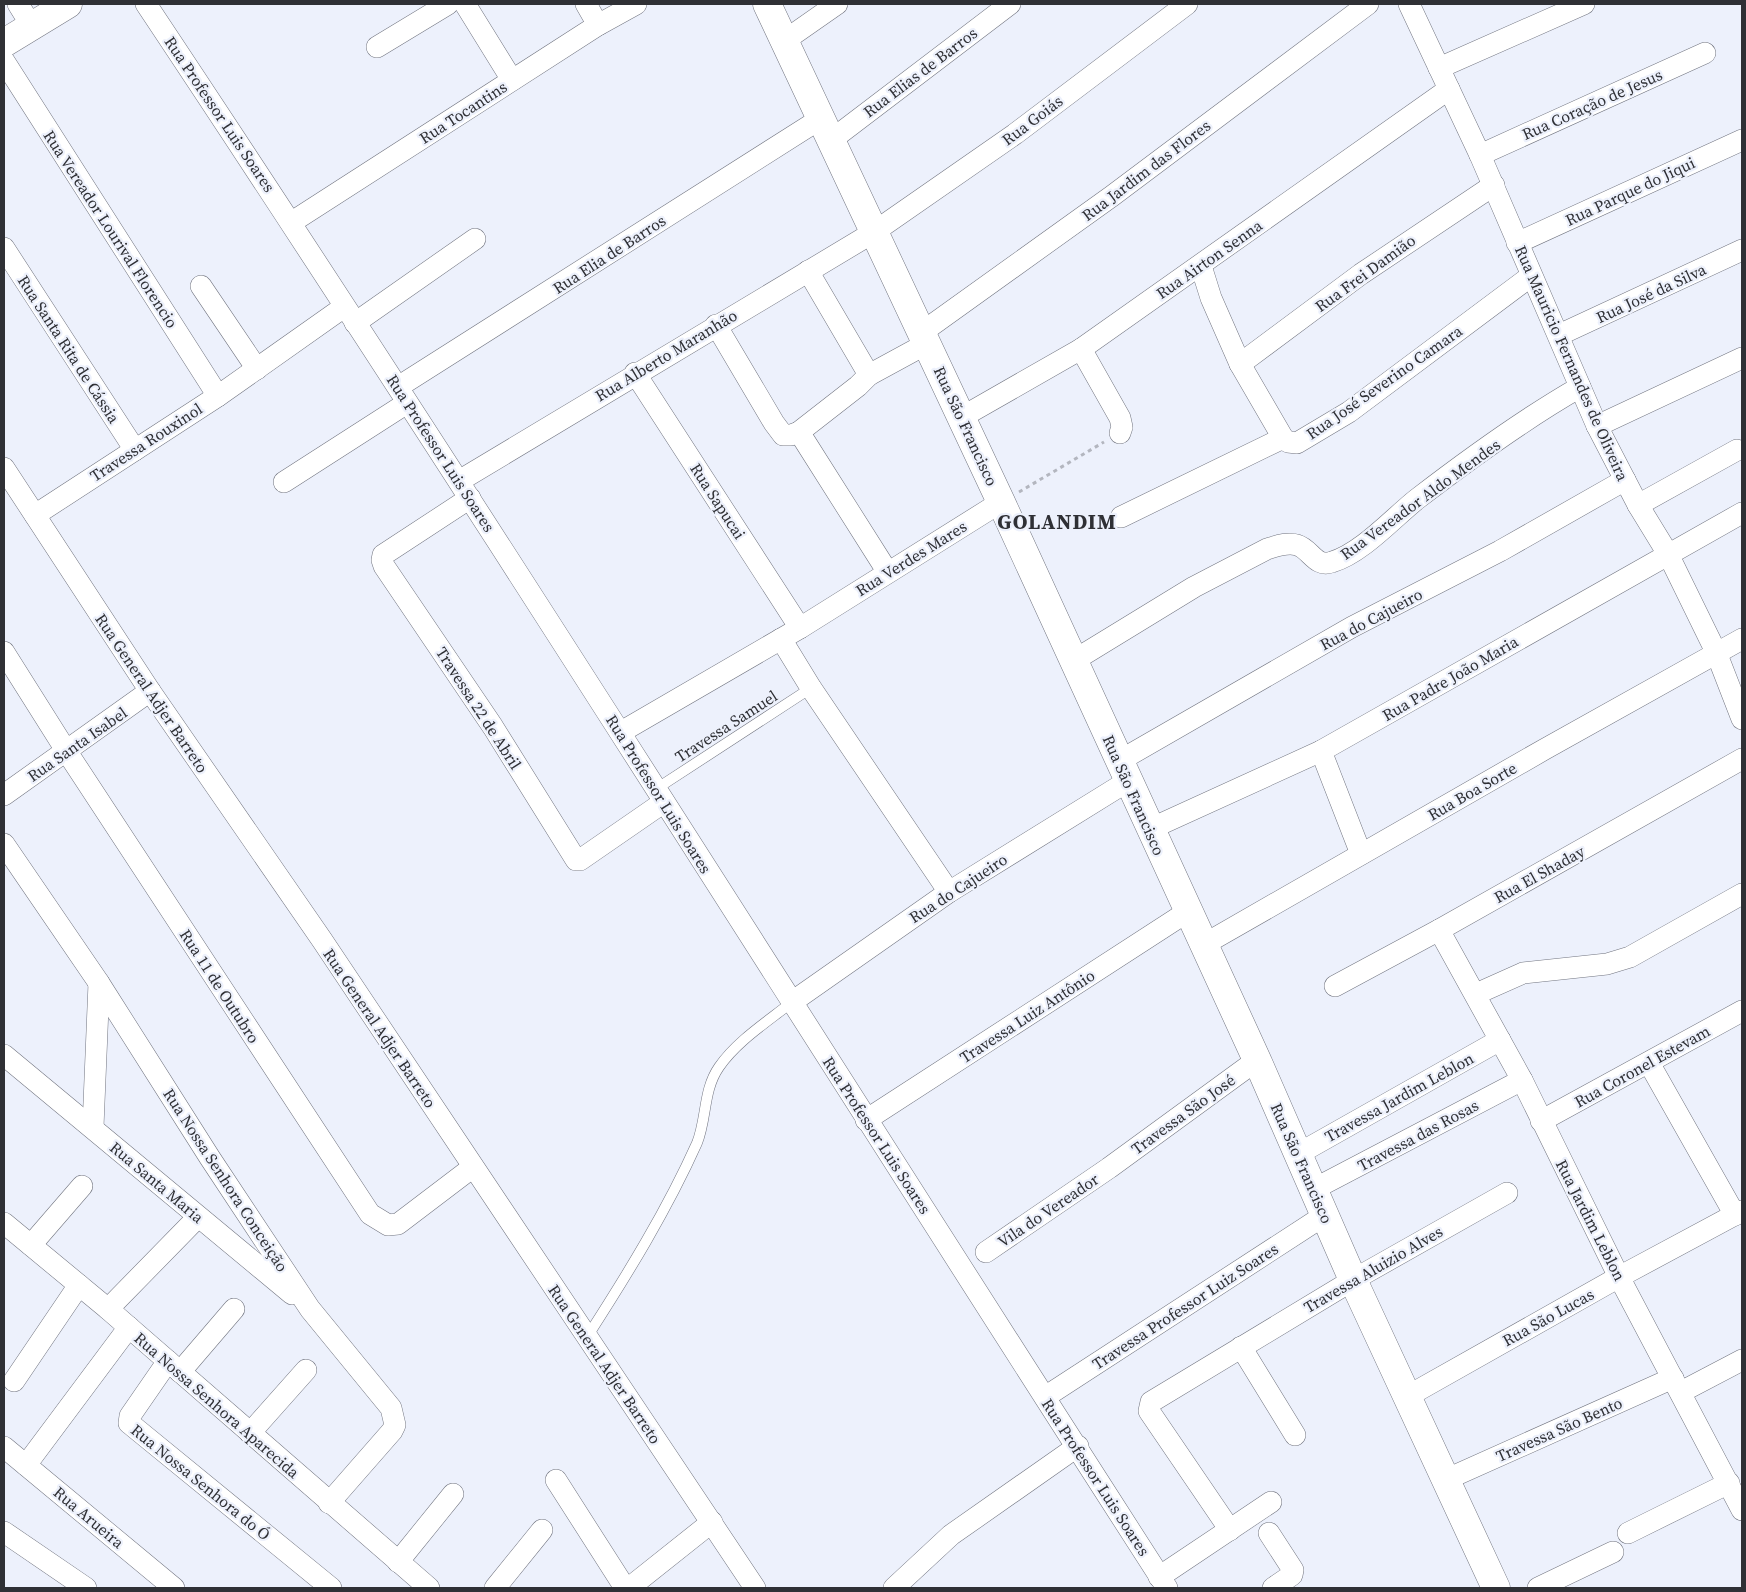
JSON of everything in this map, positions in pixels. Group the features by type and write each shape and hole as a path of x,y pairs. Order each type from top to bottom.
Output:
{"street":[{"path":"4,43 24,14 68,4"},
{"name":"Rua Professor Luis Soares","path":"146,4 292,222 349,315 403,395 621,732 866,1120 1078,1446 1163,1582"},
{"path":"377,47 448,4"},
{"path":"465,4 512,80"},
{"path":"586,4 598,25"},
{"name":"Rua Tocantins","path":"292,222 598,25 636,4"},
{"name":"Rua São Francisco","path":"767,4 962,417 1187,912 1257,1060 1352,1280 1408,1396 1496,1588"},
{"path":"784,41 837,4"},
{"name":"Rua Elias de Barros","path":"825,130 1010,4"},
{"name":"Rua Goiás","path":"874,232 1015,134 1187,4"},
{"name":"Rua Jardim das Flores","path":"798,432 869,375 924,339 1368,4"},
{"name":"Rua Mauricio Fernandes de Oliveira","path":"1409,4 1494,185 1531,276 1559,335 1597,426 1638,505 1668,554 1716,652 1742,719"},
{"path":"1439,68 1584,4"},
{"name":"Rua Coração de Jesus","path":"1480,155 1704,53"},
{"name":"Rua Vereador Lourival Florencio","path":"4,61 218,396"},
{"name":"Rua Airton Senna","path":"962,417 1081,349 1201,266 1448,89"},
{"name":"Rua Elia de Barros","path":"284,482 403,395 825,130"},
{"name":"Rua Parque do Jiqui","path":"1517,243 1742,140"},
{"name":"Rua Frei Damião","path":"1240,364 1361,274 1494,185"},
{"name":"Rua Alberto Maranhão","path":"464,489 635,373 874,232"},
{"name":"Travessa Rouxinol","path":"34,515 257,369 475,239"},
{"name":"Rua Santa Rita de Cássia","path":"4,248 135,450"},
{"name":"Rua José da Silva","path":"1559,335 1742,250"},
{"path":"1201,266 1211,298 1240,364 1283,438"},
{"path":"808,271 869,375"},
{"name":"Rua José Severino Camara","path":"1120,517 1283,438 1288,442 1297,443 1348,412 1531,276"},
{"path":"201,286 257,369"},
{"path":"716,325 774,423 783,435 791,435 798,432 887,571"},
{"path":"1081,349 1120,418 1122,428 1120,433"},
{"path":"1597,426 1742,358"},
{"name":"Rua Sapucai","path":"635,373 800,628"},
{"name":"Rua Vereador Aldo Mendes","path":"1073,661 1194,586 1267,549 1280,545 1294,544 1303,548 1319,562 1330,563 1340,559 1356,549 1418,498 1546,407 1580,387"},
{"path":"1638,505 1737,450"},
{"name":"Rua General Adjer Barreto","path":"4,468 150,691 322,940 755,1588"},
{"name":"Rua do Cajueiro","path":"792,1002 1123,771 1352,628 1500,551 1625,480"},
{"name":"Travessa 22 de Abril","path":"464,489 383,555 384,566 493,727 576,860 580,860 660,796"},
{"name":"Rua Verdes Mares","path":"621,732 800,628 887,571 1001,502"},
{"name":"Rua Padre João Maria","path":"1150,829 1321,751 1742,513"},
{"path":"781,639 811,688 949,892"},
{"name":"Rua Boa Sorte","path":"1203,945 1716,652 1742,639"},
{"name":"Rua 11 de Outubro","path":"4,652 67,752 370,1214 378,1221 388,1225 398,1224 473,1167"},
{"name":"Rua Santa Isabel","path":"4,795 67,752 150,691"},
{"path":"1321,751 1361,854"},
{"name":"Rua El Shaday","path":"1335,986 1439,930 1742,759"},
{"name":"Rua Nossa Senhora Conceição","path":"4,844 99,983 210,1158 310,1309 391,1408 396,1425 329,1503"},
{"path":"1476,994 1523,973 1607,964 1630,957 1742,894"},
{"name":"Travessa Luiz Antônio","path":"866,1120 1187,912"},
{"name":"Rua Jardim Leblon","path":"1439,930 1522,1080 1619,1277 1742,1510"},
{"path":"93,1127 99,983"},
{"name":"Rua Coronel Estevam","path":"1541,1121 1742,1011"},
{"name":"Travessa Jardim Leblon","path":"1298,1154 1500,1040"},
{"name":"Rua Santa Maria","path":"4,1055 310,1309"},
{"name":"Travessa São José","path":"1109,1168 1257,1060"},
{"path":"1648,1063 1738,1213"},
{"name":"Travessa das Rosas","path":"1314,1189 1522,1080"},
{"name":"Vila do Vereador","path":"986,1252 1109,1168"},
{"path":"31,1245 82,1186"},
{"name":"Travessa Aluizio Alves","path":"1230,1530 1149,1411 1149,1406 1155,1398 1352,1280 1507,1193"},
{"name":"Rua São Lucas","path":"1408,1396 1619,1277 1738,1213"},
{"name":"Travessa Professor Luiz Soares","path":"1045,1397 1325,1215"},
{"path":"108,1309 198,1217"},
{"name":"Rua Nossa Senhora Aparecida","path":"4,1223 108,1309 429,1588"},
{"path":"14,1381 79,1285"},
{"path":"174,1366 234,1309"},
{"path":"26,1465 129,1328"},
{"path":"1241,1347 1295,1435"},
{"name":"Travessa São Bento","path":"1445,1480 1742,1360"},
{"name":"Rua Nossa Senhora do Ó","path":"174,1366 130,1416 128,1423 332,1588"},
{"path":"250,1432 306,1370"},
{"path":"894,1588 951,1535 1078,1446"},
{"name":"Rua Arueira","path":"4,1447 174,1588"},
{"path":"556,1480 625,1588"},
{"path":"1628,1533 1728,1483"},
{"path":"398,1562 454,1494"},
{"path":"1163,1582 1230,1530 1271,1502"},
{"path":"629,1588 712,1522"},
{"path":"495,1588 542,1530"},
{"path":"4,1532 86,1588"},
{"path":"1269,1533 1293,1570 1292,1575 1273,1588"},
{"path":"1538,1588 1614,1552"}],"lane":[{"name":"Travessa Samuel","path":"660,796 811,688"},
{"path":"587,1338 634,1262 644,1241 658,1223 698,1141 706,1109 708,1087 718,1068 731,1052 792,1002"}],"path":[{"path":"1001,502 1120,433"}],"district":[{"name":"GOLANDIM","path":"1057,521"}]}
